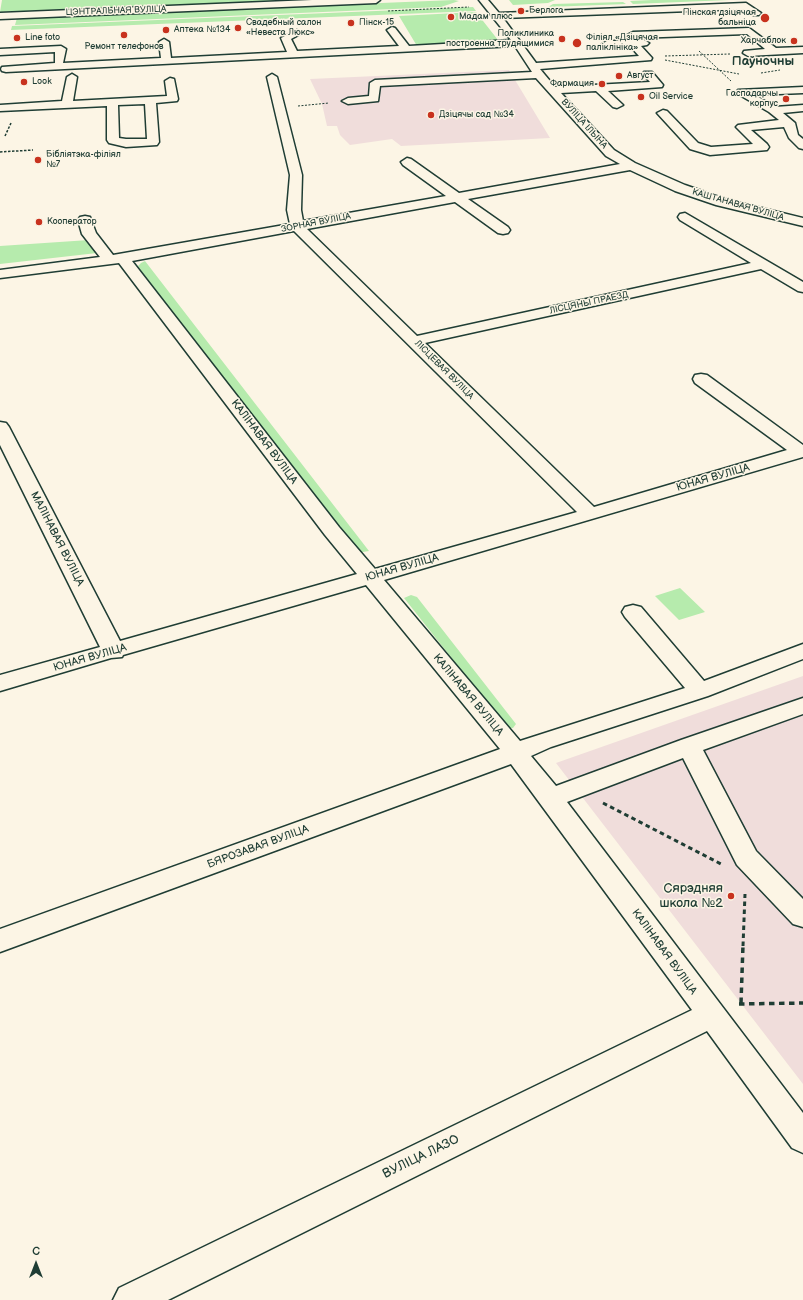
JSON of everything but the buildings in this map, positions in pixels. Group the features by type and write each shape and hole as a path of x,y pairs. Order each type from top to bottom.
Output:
{"street":[{"name":"ЦЭНТРАЛЬНАЯ ВУЛІЦА","path":"0,16 376,0"},
{"name":"ВУЛІЦА ІЛЬІНА","path":"483,0 518,43 535,70 610,153 631,166"},
{"path":"495,16 601,12 603,15 618,20 651,19 661,16 654,10 746,6 756,13"},
{"path":"392,30 406,49"},
{"path":"607,44 633,44 749,31 773,51"},
{"path":"293,54 286,38 297,33"},
{"path":"164,42 166,61"},
{"path":"6,69 518,43"},
{"path":"633,44 647,58"},
{"path":"5,52 61,49 59,62"},
{"path":"748,53 803,50"},
{"path":"348,101 374,99 375,83 535,70 647,58"},
{"path":"553,90 658,85 648,74"},
{"path":"67,105 72,77"},
{"path":"272,77 296,175 294,210 298,227"},
{"path":"0,108 173,99 170,81"},
{"path":"598,88 617,105"},
{"path":"742,92 803,90"},
{"path":"742,92 773,110 789,123 803,145"},
{"path":"112,102 114,140 126,143 153,142 150,100"},
{"path":"773,110 803,108"},
{"path":"663,113 694,146 710,151 763,147 742,127 789,123"},
{"path":"407,162 503,230"},
{"name":"ЗОРНАЯ ВУЛІЦА","path":"0,274 117,259 298,227 457,196 631,166"},
{"name":"КАШТАНАВАЯ ВУЛІЦА","path":"631,166 680,188 721,202 803,222"},
{"path":"685,217 803,288"},
{"name":"КАЛІНАВАЯ ВУЛІЦА","path":"85,220 89,234 117,259 240,410 369,578 516,753 723,1010 803,1138"},
{"name":"ЛІСЦЕВАЯ ВУЛІЦА","path":"298,227 590,514"},
{"name":"ЛІСЦЯНЫ ПРАЕЗД","path":"414,341 764,264"},
{"path":"787,278 803,275"},
{"path":"701,379 802,452"},
{"name":"МАЛІНАВАЯ ВУЛІЦА","path":"0,427 114,652"},
{"name":"ЮНАЯ ВУЛІЦА","path":"0,683 114,652 802,452"},
{"path":"633,612 700,691"},
{"name":"БЯРОЗАВАЯ ВУЛІЦА","path":"0,941 516,753 543,741 700,691 803,651"},
{"path":"551,798 689,746 803,706"},
{"path":"689,746 735,862 803,916"},
{"name":"ВУЛІЦА ЛАЗО","path":"131,1300 723,1010"}],"path":[{"path":"685,37 742,92"},
{"path":"647,58 748,53"},
{"path":"647,58 741,75"},
{"path":"755,74 783,70"},
{"path":"279,107 334,102"},
{"path":"0,152 33,150"},
{"path":"577,789 735,862 741,1003"},
{"path":"723,1010 741,1003 803,1003"}],"shaded area":[{"name":"Дзіцячы сад №34","path":"509,70 550,138 401,146 392,139 350,145 340,135 337,126 327,126 322,104 310,79"},
{"name":"Сярэдняя школа №2","path":"803,676 803,1084 556,763"}],"green space":[{"path":"2,0 314,0 0,12"},
{"path":"509,0 555,0 548,3 513,5"},
{"path":"729,0 633,4 630,1"},
{"path":"459,1 441,7 15,25 17,18"},
{"path":"623,2 626,4 548,7 553,4"},
{"path":"473,7 476,11 11,30 12,26"},
{"path":"476,12 498,40 495,42 417,46 399,16"},
{"path":"89,240 97,253 0,264 0,246"},
{"path":"145,261 369,551 357,553 139,268 138,266"},
{"path":"680,588 705,612 679,620 655,596"},
{"path":"411,595 417,597 516,724 513,728 507,728 404,598"}],"place":[{"name":"Берлога","path":"521,11"},
{"name":"Мадам плюс","path":"451,17"},
{"name":"Пінская дзіцячая бальніца","path":"765,18"},
{"name":"Пінск-15","path":"351,23"},
{"name":"Свадебный салон «Невеста Люкс»","path":"238,28"},
{"name":"Аптека №134","path":"166,30"},
{"name":"Ремонт телефонов","path":"124,35"},
{"name":"Line foto","path":"17,38"},
{"name":"Поликлиника построенна трудящимися","path":"562,39"},
{"name":"Харчаблок","path":"794,41"},
{"name":"Філіял «Дзіцячая паліклініка»","path":"577,43"},
{"name":"Август","path":"619,76"},
{"name":"Look","path":"24,82"},
{"name":"Фармация","path":"602,84"},
{"name":"Oil Service","path":"641,97"},
{"name":"Гаспадарчы корпус","path":"786,99"},
{"name":"Дзіцячы сад №34","path":"431,115"},
{"name":"Бібліятэка-філіял №7","path":"38,160"},
{"name":"Кооператор","path":"39,222"},
{"name":"Сярэдняя школа №2","path":"731,896"}],"district":[{"name":"Паўночны","path":"763,62"}]}
